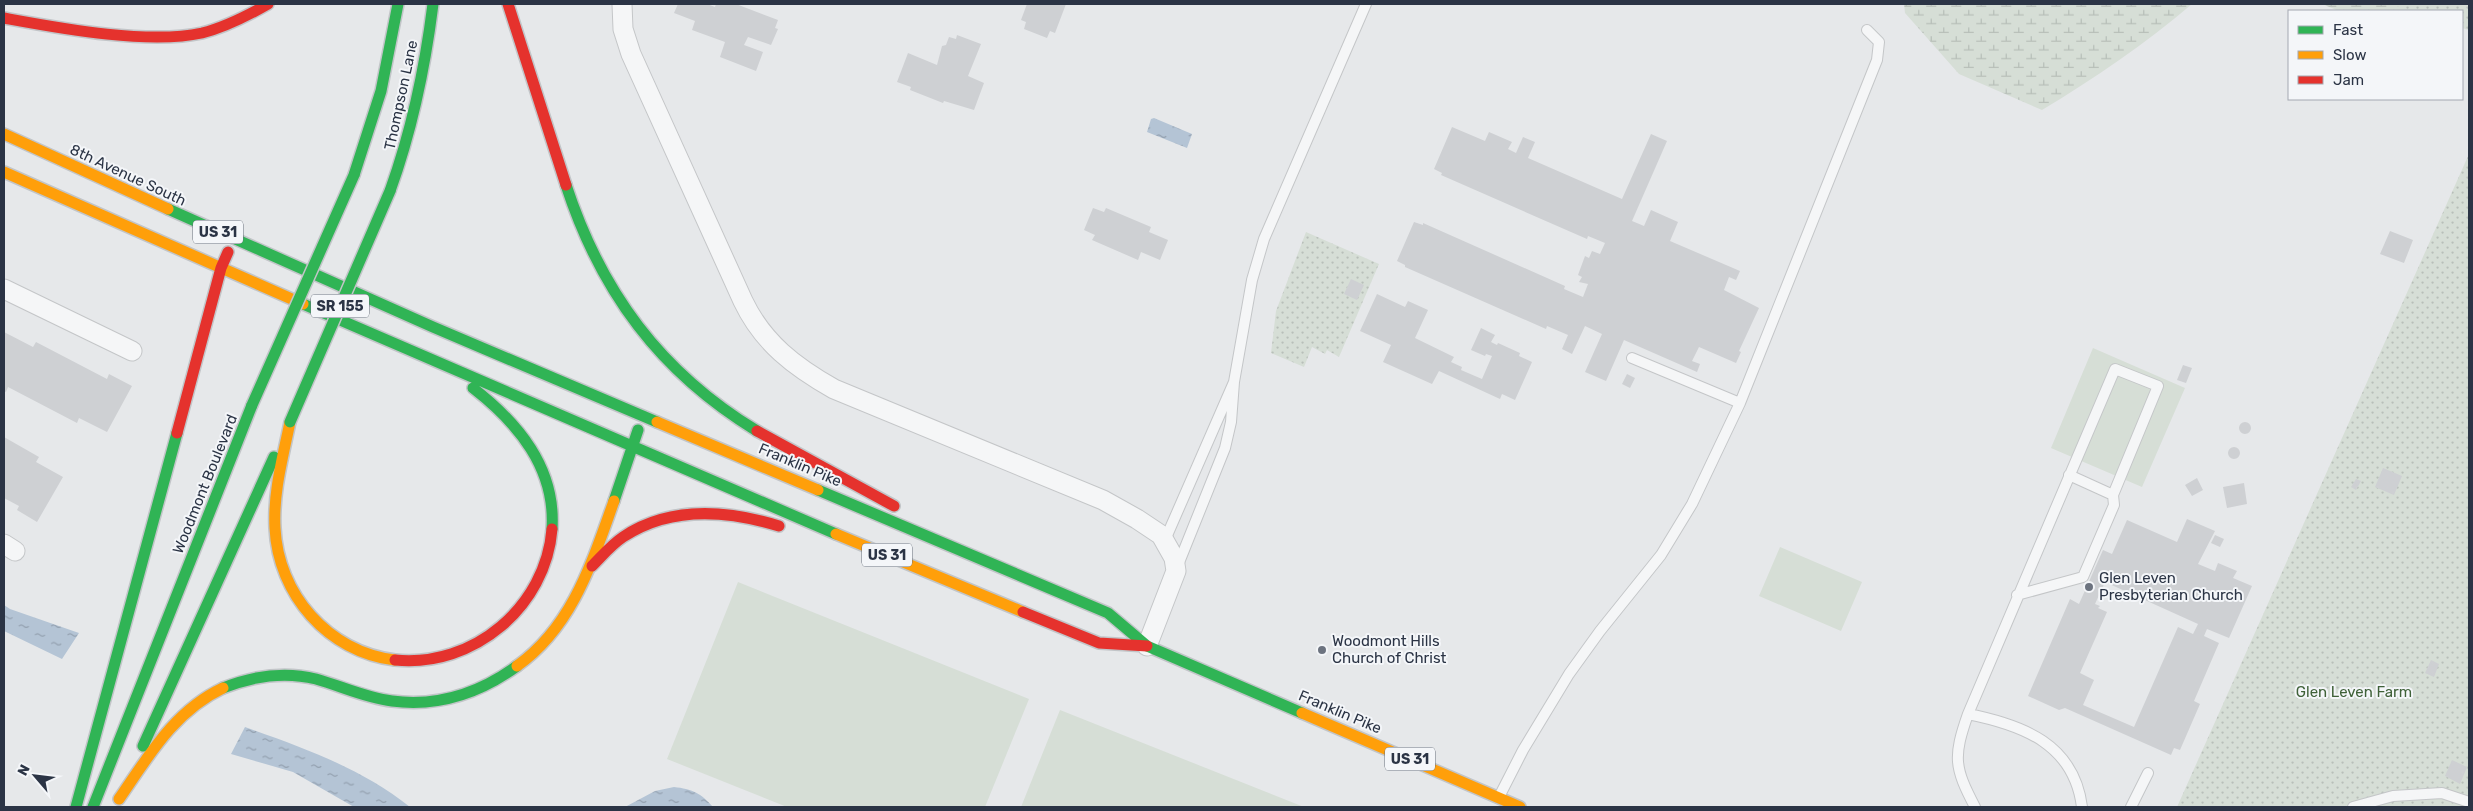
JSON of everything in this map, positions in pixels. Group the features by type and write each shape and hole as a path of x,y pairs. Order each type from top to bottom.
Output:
{"main road":[{"path":"4,18 147,38 181,37 210,31 236,21 268,4"},
{"name":"Thompson Lane","path":"354,175 378,108 386,76 398,4"},
{"name":"Thompson Lane","path":"290,422 390,191 410,132 433,4"},
{"path":"508,4 577,218 599,267 628,314 654,346 688,380 741,422 906,513 986,561"},
{"path":"4,25 19,21"},
{"name":"8th Avenue South","path":"4,134 233,239 433,327"},
{"name":"US 31","path":"4,172 428,360"},
{"name":"Woodmont Boulevard","path":"93,807 252,405 354,175"},
{"path":"76,807 220,268 233,239"},
{"name":"Franklin Pike","path":"433,327 644,414 1108,613 1147,646 1497,803 1520,807"},
{"path":"290,422 274,524 282,569 297,600 326,631 352,648 370,655 409,661 444,658 461,653 494,634 507,624 527,600 537,583 548,554 552,510 546,477 524,436 510,420 478,392 428,360"},
{"name":"Franklin Pike","path":"428,360 1099,642 1147,646"},
{"path":"117,803 170,728 197,702 228,685 274,675 304,676 371,697 413,704 432,703 452,698 494,683 510,673 545,643 570,607 590,569 644,414"},
{"path":"117,803 290,422"},
{"path":"590,569 622,538 634,530 648,523 678,516 711,511 733,513 789,530"},
{"path":"817,539 972,590"}],"street":[{"path":"622,4 625,36 635,63 749,314 759,330 778,351 810,375 834,389 1103,500 1137,519 1165,540 1174,558 1176,571 1147,646"},
{"path":"4,289 132,351"}],"lane":[{"path":"1176,571 1225,448 1231,422 1234,382 1252,280 1264,239 1366,4"},
{"path":"1497,803 1523,750 1568,674 1600,631 1645,577 1672,539 1692,504 1740,403 1879,55 1879,42 1867,30"},
{"path":"1632,358 1740,403"},
{"path":"1975,807 1961,778 1956,761 1956,750 1968,714 2017,595 2115,369 2158,386 2113,495 2114,505 2082,577 2017,595"},
{"path":"1165,540 1234,382"},
{"path":"2069,475 2113,495"},
{"path":"1968,714 2018,727 2047,742 2063,759 2071,772 2078,789 2082,807"},
{"path":"2132,807 2148,773"},
{"path":"2353,807 2393,796 2442,793 2469,802"}],"green space":[{"path":"1904,4 2192,4 2119,60 2042,110 1959,74 1905,13"},
{"path":"2322,4 2455,4 2452,10 2337,10"},
{"path":"2390,4 2469,4 2469,30 2463,28 2463,10 2409,10"},
{"name":"Glen Leven Farm","path":"2469,154 2469,807 2177,807"},
{"path":"1306,232 1379,264 1339,357 1327,350 1325,354 1312,347 1304,367 1271,353 1276,311"},
{"path":"2093,348 2185,388 2142,487 2051,448"},
{"path":"1780,547 1862,582 1841,631 1759,596"},
{"path":"738,582 1029,699 985,807 787,807 667,759"},
{"path":"1060,710 1304,807 1021,807"}],"water":[{"path":"1154,118 1192,134 1187,148 1147,132 1151,119"},
{"path":"4,605 10,609 79,633 62,659 4,631"},
{"path":"245,727 310,751 352,770 391,793 410,807 354,807 293,772 231,754"},
{"path":"674,787 696,792 713,807 625,807 655,791"}],"building":[{"path":"678,4 707,4 715,7 716,4 736,4 778,20 775,28 778,29 771,45 748,37 744,45 763,52 756,71 720,57 725,42 692,30 695,21 674,13"},
{"path":"1027,4 1066,4 1055,33 1050,31 1047,38 1024,29 1026,22 1021,20"},
{"path":"957,35 981,44 968,76 984,83 974,110 944,101 943,103 910,90 911,87 897,82 908,53 937,65 942,46 946,45 949,37 956,39"},
{"path":"1452,127 1485,141 1489,132 1512,142 1508,149 1516,153 1523,137 1535,142 1528,158 1622,199 1651,134 1667,141 1632,221 1644,226 1651,210 1678,222 1670,241 1740,271 1736,280 1729,277 1724,290 1759,308 1739,351 1741,352 1736,363 1699,347 1692,361 1700,364 1697,372 1624,340 1606,381 1585,372 1602,334 1585,326 1572,354 1562,349 1568,335 1547,326 1546,329 1405,267 1405,265 1397,261 1414,222 1423,225 1423,223 1565,286 1564,289 1583,297 1588,284 1579,282 1582,277 1578,275 1585,256 1589,258 1592,251 1600,254 1605,243 1588,236 1587,239 1441,175 1442,173 1434,169"},
{"path":"1093,208 1104,212 1106,208 1151,227 1149,232 1168,240 1160,260 1141,252 1138,260 1092,240 1095,235 1084,230"},
{"path":"2390,231 2413,240 2404,263 2380,254"},
{"path":"1351,279 1364,285 1357,300 1344,294"},
{"path":"1377,294 1405,307 1408,301 1428,310 1415,338 1454,357 1451,362 1462,367 1461,370 1482,379 1492,356 1486,354 1485,356 1471,350 1481,328 1495,335 1491,342 1497,345 1498,343 1520,353 1519,356 1532,362 1515,400 1502,394 1500,399 1439,371 1432,384 1383,362 1391,345 1360,331"},
{"path":"4,332 33,347 36,342 107,379 109,374 132,386 107,432 79,418 77,423 8,387 6,392 4,391"},
{"path":"2183,365 2192,368 2186,383 2177,380"},
{"path":"1627,374 1635,378 1630,388 1622,384"},
{"path":"2243,422 2247,422 2251,428 2247,434 2243,434 2239,430 2239,426"},
{"path":"4,437 39,457 36,462 63,477 37,522 17,510 19,506 4,498"},
{"path":"2234,447 2240,453 2234,459 2228,453"},
{"path":"2383,468 2402,476 2394,495 2375,487"},
{"path":"2197,478 2203,490 2192,496 2185,485"},
{"path":"2356,479 2361,481 2356,490 2351,487"},
{"path":"2244,483 2247,504 2227,508 2223,487"},
{"path":"2187,519 2215,531 2198,564 2215,571 2218,563 2237,571 2233,578 2252,586 2229,638 2207,629 2204,636 2219,643 2194,701 2200,704 2180,750 2174,748 2171,755 2065,708 2059,710 2028,696 2070,599 2079,604 2103,550 2112,554 2127,520 2177,542","holes":["2105,582 2198,624 2193,634 2178,627 2134,727 2083,705 2094,680 2080,673 2107,612 2098,608 2100,606 2095,604"]},
{"path":"2215,535 2224,539 2220,547 2211,543"},
{"path":"2431,660 2439,664 2434,677 2425,673"},
{"path":"2452,760 2467,767 2460,784 2445,776"}],"traffic: fast":[{"path":"354,175 381,91 398,4"},
{"path":"390,191 417,99 433,4"},
{"path":"252,405 354,175"},
{"path":"566,185 580,224 597,260 616,294 638,326 691,383 722,408 757,431"},
{"path":"290,422 390,191"},
{"path":"168,209 433,327 657,422"},
{"path":"303,304 836,534"},
{"path":"473,388 505,416 531,449 541,467 548,486 552,507 552,529"},
{"path":"93,807 252,405"},
{"path":"614,501 638,430"},
{"path":"76,807 177,433"},
{"path":"143,746 274,457"},
{"path":"818,490 1108,613 1147,646 1302,713"},
{"path":"223,688 246,680 292,675 316,679 363,695 382,699 426,702 442,700 473,691 503,676 517,666"}],"traffic: slow":[{"path":"4,134 168,209"},
{"path":"4,172 303,304"},
{"path":"290,422 279,475 275,515 278,552 286,575 297,597 311,616 328,632 348,645 371,655 395,660"},
{"path":"657,422 818,490"},
{"path":"517,666 553,632 566,612 588,569 614,501"},
{"path":"836,534 1023,612"},
{"path":"119,799 152,751 176,722 190,709 223,688"},
{"path":"1302,713 1520,807"}],"traffic: jam":[{"path":"4,18 103,34 156,37 180,36 219,28 268,4"},
{"path":"508,4 566,185"},
{"path":"177,433 221,268 228,252"},
{"path":"757,431 894,506"},
{"path":"592,566 623,537 641,527 680,515 719,514 739,516 779,526"},
{"path":"395,660 424,660 452,654 478,642 501,626 521,606 536,583 547,557 552,529"},
{"path":"1023,612 1099,643 1147,646"}],"place":[{"name":"Glen Leven Presbyterian Church","path":"2089,587"},
{"name":"Woodmont Hills Church of Christ","path":"1322,650"}]}
